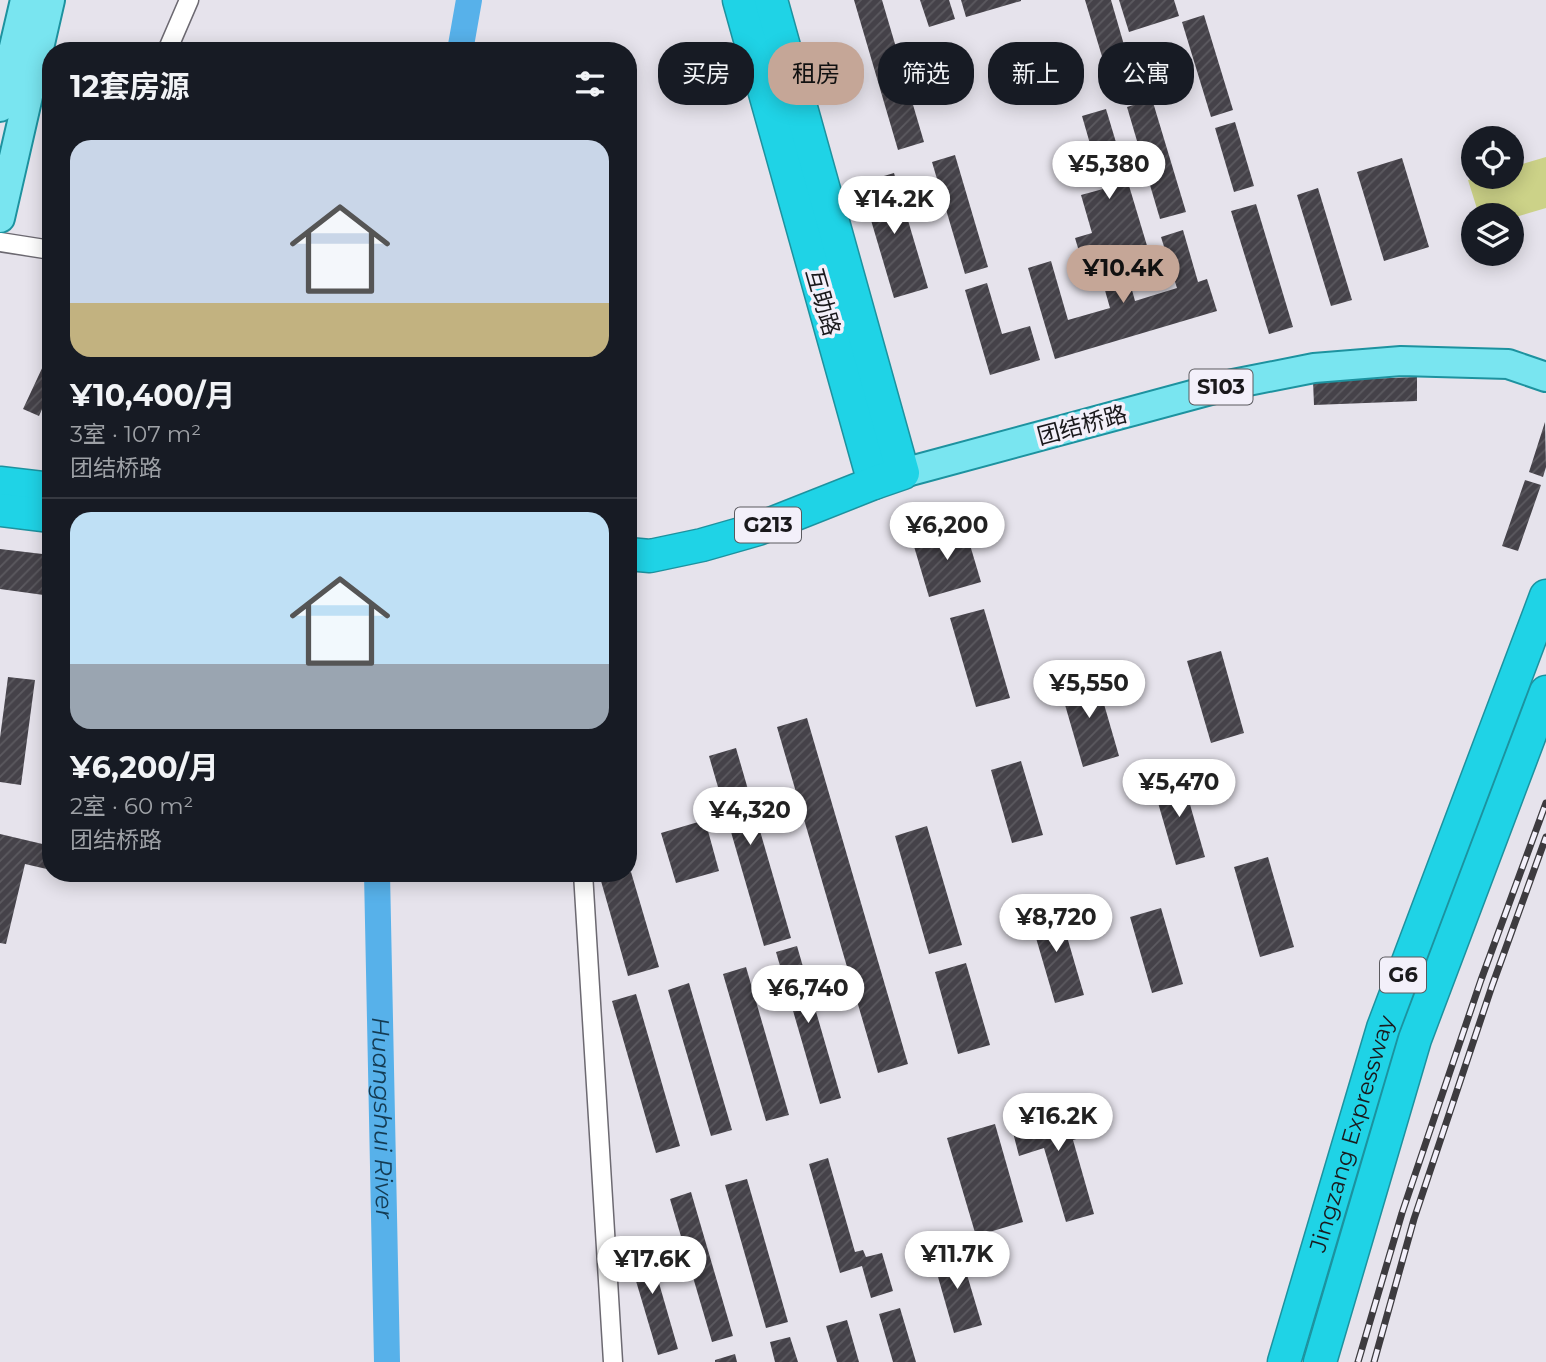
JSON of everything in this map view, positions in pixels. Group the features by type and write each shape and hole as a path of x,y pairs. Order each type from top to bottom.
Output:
{"highway":[{"name":"互助路","path":"738,0 889,478"},
{"name":"互助路","path":"771,0 889,478"},
{"name":"团结桥路","path":"637,560 758,529 889,478"},
{"path":"0,483 42,488"},
{"path":"0,510 42,515"},
{"name":"Jingzang Expressway","path":"1284,1362 1383,1027 1546,596"},
{"name":"Jingzang Expressway","path":"1320,1362 1415,1038 1546,692"}],"main road":[{"path":"0,107 25,0"},
{"path":"0,218 50,0"},
{"name":"团结桥路","path":"889,478 1233,384 1314,368 1401,361 1508,364 1546,377"}],"street":[{"path":"171,42 189,0"},
{"path":"0,242 42,249"},
{"path":"584,882 613,1362"}],"green space":[{"path":"1546,157 1546,208 1524,214 1524,203 1475,203 1471,189 1524,189 1524,163"}],"building":[{"path":"854,0 882,0 894,42 878,42 878,82"},
{"path":"920,0 949,0 955,19 929,27"},
{"path":"961,0 1021,0 1021,1 966,17"},
{"path":"1085,0 1111,0 1123,42 1098,43"},
{"path":"1119,0 1174,0 1179,16 1129,32"},
{"path":"1204,15 1233,110 1211,117 1194,61 1194,42 1188,42 1182,22"},
{"path":"885,105 913,105 924,142 898,150"},
{"path":"1154,105 1186,212 1160,219 1127,107"},
{"path":"1106,109 1148,249 1084,268 1075,238 1092,233 1081,195 1103,189 1082,116"},
{"path":"1235,122 1254,186 1234,192 1215,128"},
{"path":"955,155 988,267 965,274 932,162"},
{"path":"1402,158 1429,247 1384,261 1357,172"},
{"path":"894,173 928,288 894,298 860,183"},
{"path":"1318,188 1352,300 1331,306 1297,195"},
{"path":"1256,204 1293,327 1269,334 1231,211"},
{"path":"1183,230 1198,282 1207,279 1217,311 1055,359 1028,268 1051,261 1068,320 1110,308 1102,280 1127,272 1135,301 1177,288 1161,237"},
{"path":"987,283 1002,334 1030,326 1040,360 990,375 965,290"},
{"path":"42,368 42,409 39,416 23,409"},
{"path":"1417,377 1417,401 1314,405 1313,381"},
{"path":"1545,422 1546,467 1543,477 1529,472"},
{"path":"1525,480 1541,485 1518,551 1502,546"},
{"path":"965,528 981,582 929,597 913,543"},
{"path":"0,549 42,554 42,595 0,589"},
{"path":"984,609 1010,698 976,707 950,618"},
{"path":"1221,651 1244,733 1211,743 1187,661"},
{"path":"1095,673 1119,756 1083,767 1059,684"},
{"path":"8,677 35,680 21,785 0,782 0,738"},
{"path":"807,718 908,1064 878,1073 777,727"},
{"path":"736,748 791,938 764,946 709,756"},
{"path":"1021,761 1043,835 1012,843 991,770"},
{"path":"1181,773 1205,857 1176,865 1152,782"},
{"path":"705,820 719,871 676,883 661,833"},
{"path":"927,826 962,945 929,954 895,836"},
{"path":"0,834 42,844 42,868 25,864 6,944 0,943"},
{"path":"1268,857 1294,947 1260,957 1234,867"},
{"path":"601,882 634,882 659,967 628,976"},
{"path":"1058,906 1084,995 1055,1003 1029,914"},
{"path":"1161,908 1183,984 1152,993 1130,917"},
{"path":"797,946 841,1098 820,1104 776,952"},
{"path":"966,963 990,1045 958,1054 935,972"},
{"path":"746,967 789,1115 766,1121 723,974"},
{"path":"689,983 732,1130 711,1136 668,990"},
{"path":"636,994 680,1146 656,1153 612,1001"},
{"path":"1077,1101 1087,1136 1073,1140 1094,1214 1066,1222 1044,1148 1019,1156 1010,1121"},
{"path":"995,1124 1023,1222 976,1236 947,1138"},
{"path":"828,1158 855,1252 863,1250 866,1257 882,1253 893,1291 871,1298 862,1266 840,1273 809,1164"},
{"path":"747,1179 788,1322 766,1328 725,1185"},
{"path":"691,1192 733,1336 712,1342 670,1199"},
{"path":"646,1238 678,1349 658,1355 625,1244"},
{"path":"959,1248 982,1325 954,1333 932,1256"},
{"path":"900,1308 916,1362 893,1362 879,1314"},
{"path":"847,1320 859,1362 837,1362 826,1326"},
{"path":"790,1337 798,1362 775,1362 770,1342"},
{"path":"735,1354 737,1362 715,1362 715,1360"}],"waterway":[{"name":"Huangshui River","path":"462,42 469,0"},
{"name":"Huangshui River","path":"377,882 387,1362"}],"railway":[{"path":"1358,1362 1402,1213 1481,980 1546,803"},
{"path":"1374,1362 1414,1219 1492,986 1546,837"}]}
